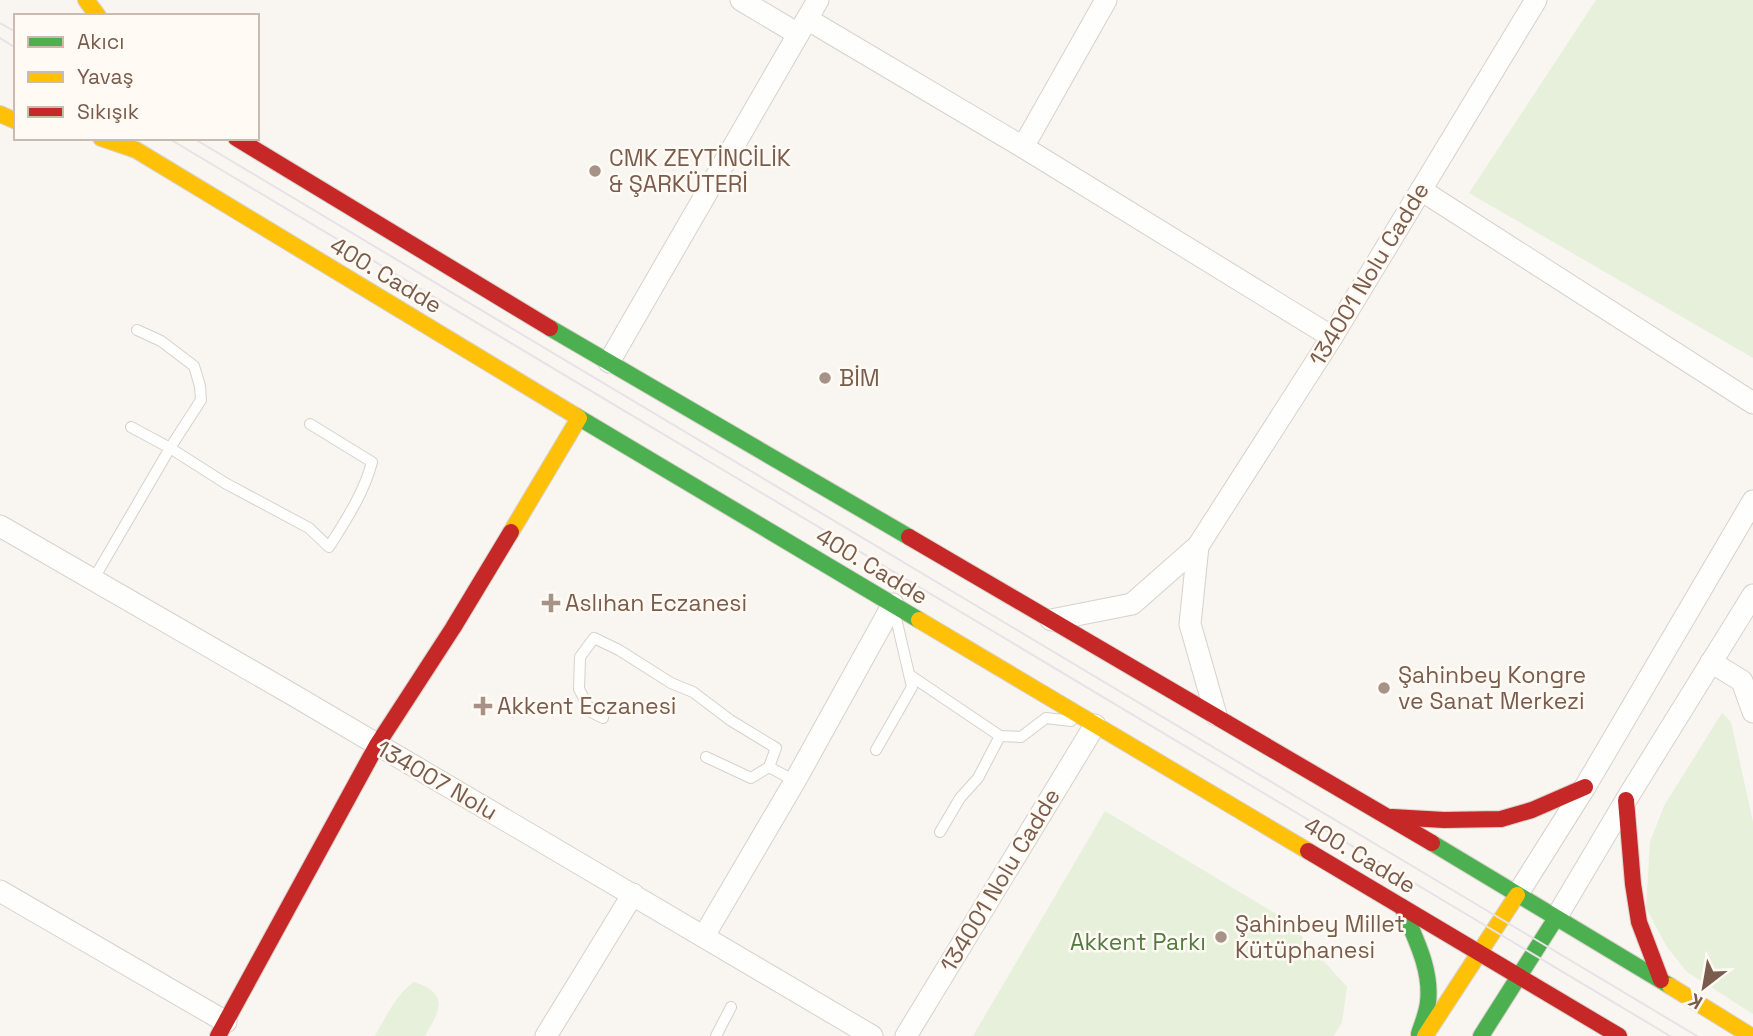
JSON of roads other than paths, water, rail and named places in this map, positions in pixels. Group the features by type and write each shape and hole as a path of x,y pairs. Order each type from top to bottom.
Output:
{"main road":[{"name":"400. Cadde","path":"107,140 136,150 579,418 1617,1035"},
{"name":"400. Cadde","path":"239,140 609,362 1216,715 1751,1036"},
{"path":"222,1029 377,746 453,628 579,418"},
{"path":"1385,816 1444,820 1501,819 1532,810 1585,787"},
{"path":"1626,800 1639,922 1661,980"},
{"path":"1425,1036 1517,895"},
{"path":"1402,907 1424,964 1427,986 1428,1001 1419,1036"},
{"path":"1481,1036 1556,918"},
{"path":"1598,1036 1617,1035"}],"street":[{"path":"741,0 809,12 1023,148 1332,337"},
{"path":"1023,148 1106,0"},
{"name":"134001 Nolu Cadde","path":"1051,620 1132,604 1198,546 1332,337 1536,0"},
{"path":"609,362 809,12"},
{"path":"1420,190 1753,403"},
{"path":"1517,895 1585,787 1753,501"},
{"name":"134007 Nolu","path":"0,526 295,696 872,1036"},
{"name":"134001 Nolu Cadde","path":"1198,546 1190,624 1216,715"},
{"path":"1556,918 1753,595"},
{"path":"704,936 795,781 893,604"},
{"path":"1712,662 1742,681 1753,712"},
{"name":"134001 Nolu Cadde","path":"906,1036 1095,725"},
{"path":"0,891 222,1029"},
{"path":"547,1036 633,894"}],"lane":[{"path":"93,580 201,400 194,366 161,341 137,330"},
{"path":"131,427 225,483 309,528 329,547 367,482 372,462 310,424"},
{"path":"876,750 912,687 893,604"},
{"path":"603,718 591,712 579,689 580,657 594,638 620,650 671,683 693,692 730,720 776,748 769,767 751,778 706,757"},
{"path":"911,676 1000,736 1021,737 1046,718 1095,725"},
{"path":"940,832 960,799 978,778 1000,736"},
{"path":"769,767 795,781"},
{"path":"716,1036 731,1007"}],"tram line":[{"path":"0,23 14,31"},
{"path":"0,38 14,47"},
{"path":"171,140 1670,1036"},
{"path":"196,140 1697,1036"}],"place":[{"name":"CMK ZEYTİNCİLİK & ŞARKÜTERİ","path":"595,171"},
{"name":"BİM","path":"825,378"},
{"name":"Aslıhan Eczanesi","path":"551,603"},
{"name":"Şahinbey Kongre ve Sanat Merkezi","path":"1384,688"},
{"name":"Akkent Eczanesi","path":"483,706"},
{"name":"Şahinbey Millet Kütüphanesi","path":"1221,937"}],"park label":[{"name":"Akkent Parkı","path":"1138,942"}]}
